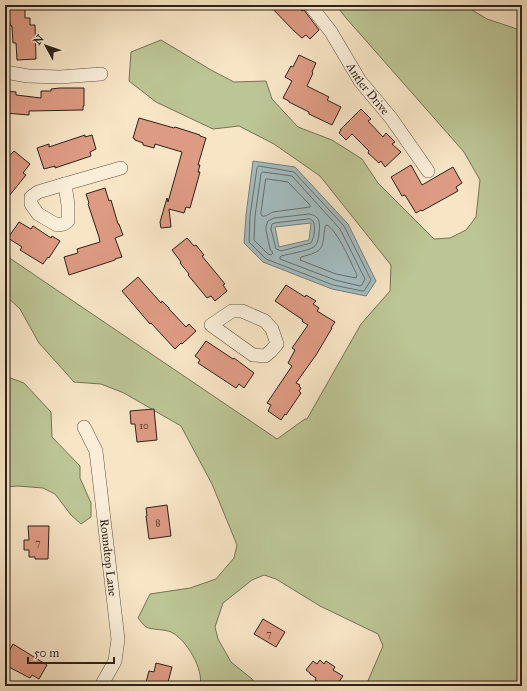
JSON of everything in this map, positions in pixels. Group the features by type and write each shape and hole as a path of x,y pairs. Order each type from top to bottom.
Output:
{"street":[{"name":"Antler Drive","path":"310,5 331,32 360,81 390,118 428,171"},
{"path":"5,72 28,76 47,77 102,74"},
{"path":"65,184 121,168"},
{"path":"232,311 242,311 265,321 272,329 277,344 271,351 265,356 253,355 211,325 232,311"},
{"name":"Roundtop Lane","path":"84,428 96,451 118,639 115,661 101,686"}],"green space":[{"path":"336,5 464,5 487,19 517,29 522,28 522,686 367,686 383,646 378,634 320,606 276,579 264,575 252,580 223,603 215,627 218,639 231,662 252,679 257,686 200,686 201,679 197,663 193,655 182,641 171,632 146,627 138,618 150,594 190,588 216,579 234,558 237,545 212,484 181,426 124,393 101,384 74,382 39,343 20,309 5,295 5,255 277,439 307,419 361,324 390,291 391,265 320,176 274,144 239,126 213,129 156,102 129,81 131,52 161,40 234,82 266,81 272,99 298,127 332,140 362,159 378,183 434,239 450,238 466,230 476,217 480,180 464,152"},
{"path":"5,376 24,383 51,412 52,437 80,466 80,478 91,503 91,517 81,524 71,515 55,494 43,488 18,486 5,487"}],"water":[{"path":"253,161 295,167 348,224 376,281 366,296 332,289 263,262 244,243","holes":["311,223 309,240 279,247 275,227"]}],"building":[{"path":"5,5 25,5 25,18 30,18 30,25 35,25 36,59 17,60 16,43 13,43 12,26 10,25 9,15 5,16"},
{"path":"269,5 296,5 302,11 304,10 319,30 310,39 306,35 302,38"},
{"path":"299,55 316,63 307,86 329,97 327,100 341,107 332,125 309,114 309,112 283,98 292,81 285,77 291,66 293,67"},
{"path":"84,88 83,110 29,111 29,115 5,113 5,91 16,92 16,95 41,98 41,91 51,91 51,89"},
{"path":"361,109 371,119 368,121 383,137 386,133 395,142 392,144 401,152 385,167 381,161 379,163 368,153 369,151 352,134 346,140 339,133 340,130"},
{"path":"139,118 174,128 175,127 206,138 198,165 200,165 198,172 200,172 190,208 186,207 184,213 169,209 171,227 161,228 160,222 167,198 168,202 182,152 155,144 154,148 143,145 143,143 135,140 133,138"},
{"path":"85,135 85,137 92,135 96,149 90,152 91,156 55,168 55,166 44,169 37,148 49,144 49,147"},
{"path":"14,151 30,164 23,173 26,175 5,201 5,161"},
{"path":"411,165 422,185 453,167 462,183 456,187 458,191 416,213 405,195 402,196 391,177"},
{"path":"105,188 109,201 111,200 123,235 115,238 122,257 69,275 64,257 78,253 77,249 100,242 86,194"},
{"path":"19,222 31,229 33,226 51,238 52,236 60,241 49,258 48,257 43,264 20,250 22,247 8,238"},
{"path":"187,238 194,246 196,245 204,255 202,256 225,284 223,285 227,291 215,301 211,296 207,298 188,275 189,274 172,250"},
{"path":"138,277 161,303 162,301 186,327 189,324 196,331 175,349 151,323 150,324 122,291"},
{"path":"286,285 305,297 306,295 316,301 313,304 319,308 317,311 335,322 316,355 296,383 300,385 299,386 301,388 299,391 301,393 281,420 268,411 271,405 267,403 292,366 288,363 295,350 292,348 308,325 275,301"},
{"path":"206,341 233,359 234,358 254,373 244,388 239,384 236,388 198,363 200,360 195,356"},
{"path":"154,409 157,440 137,442 135,424 131,424 130,411"},
{"path":"167,505 171,536 149,539 146,508"},
{"path":"28,526 49,526 48,559 35,559 35,557 29,557 29,550 24,550 24,540 29,540"},
{"path":"263,619 285,632 276,647 254,634"},
{"path":"13,644 47,665 39,679 32,675 30,678 5,665 5,658"},
{"path":"320,660 324,664 326,661 335,667 333,670 343,676 336,686 323,686 306,670 313,661 317,664"},
{"path":"156,663 172,667 167,686 145,686 149,671 154,672"}]}
